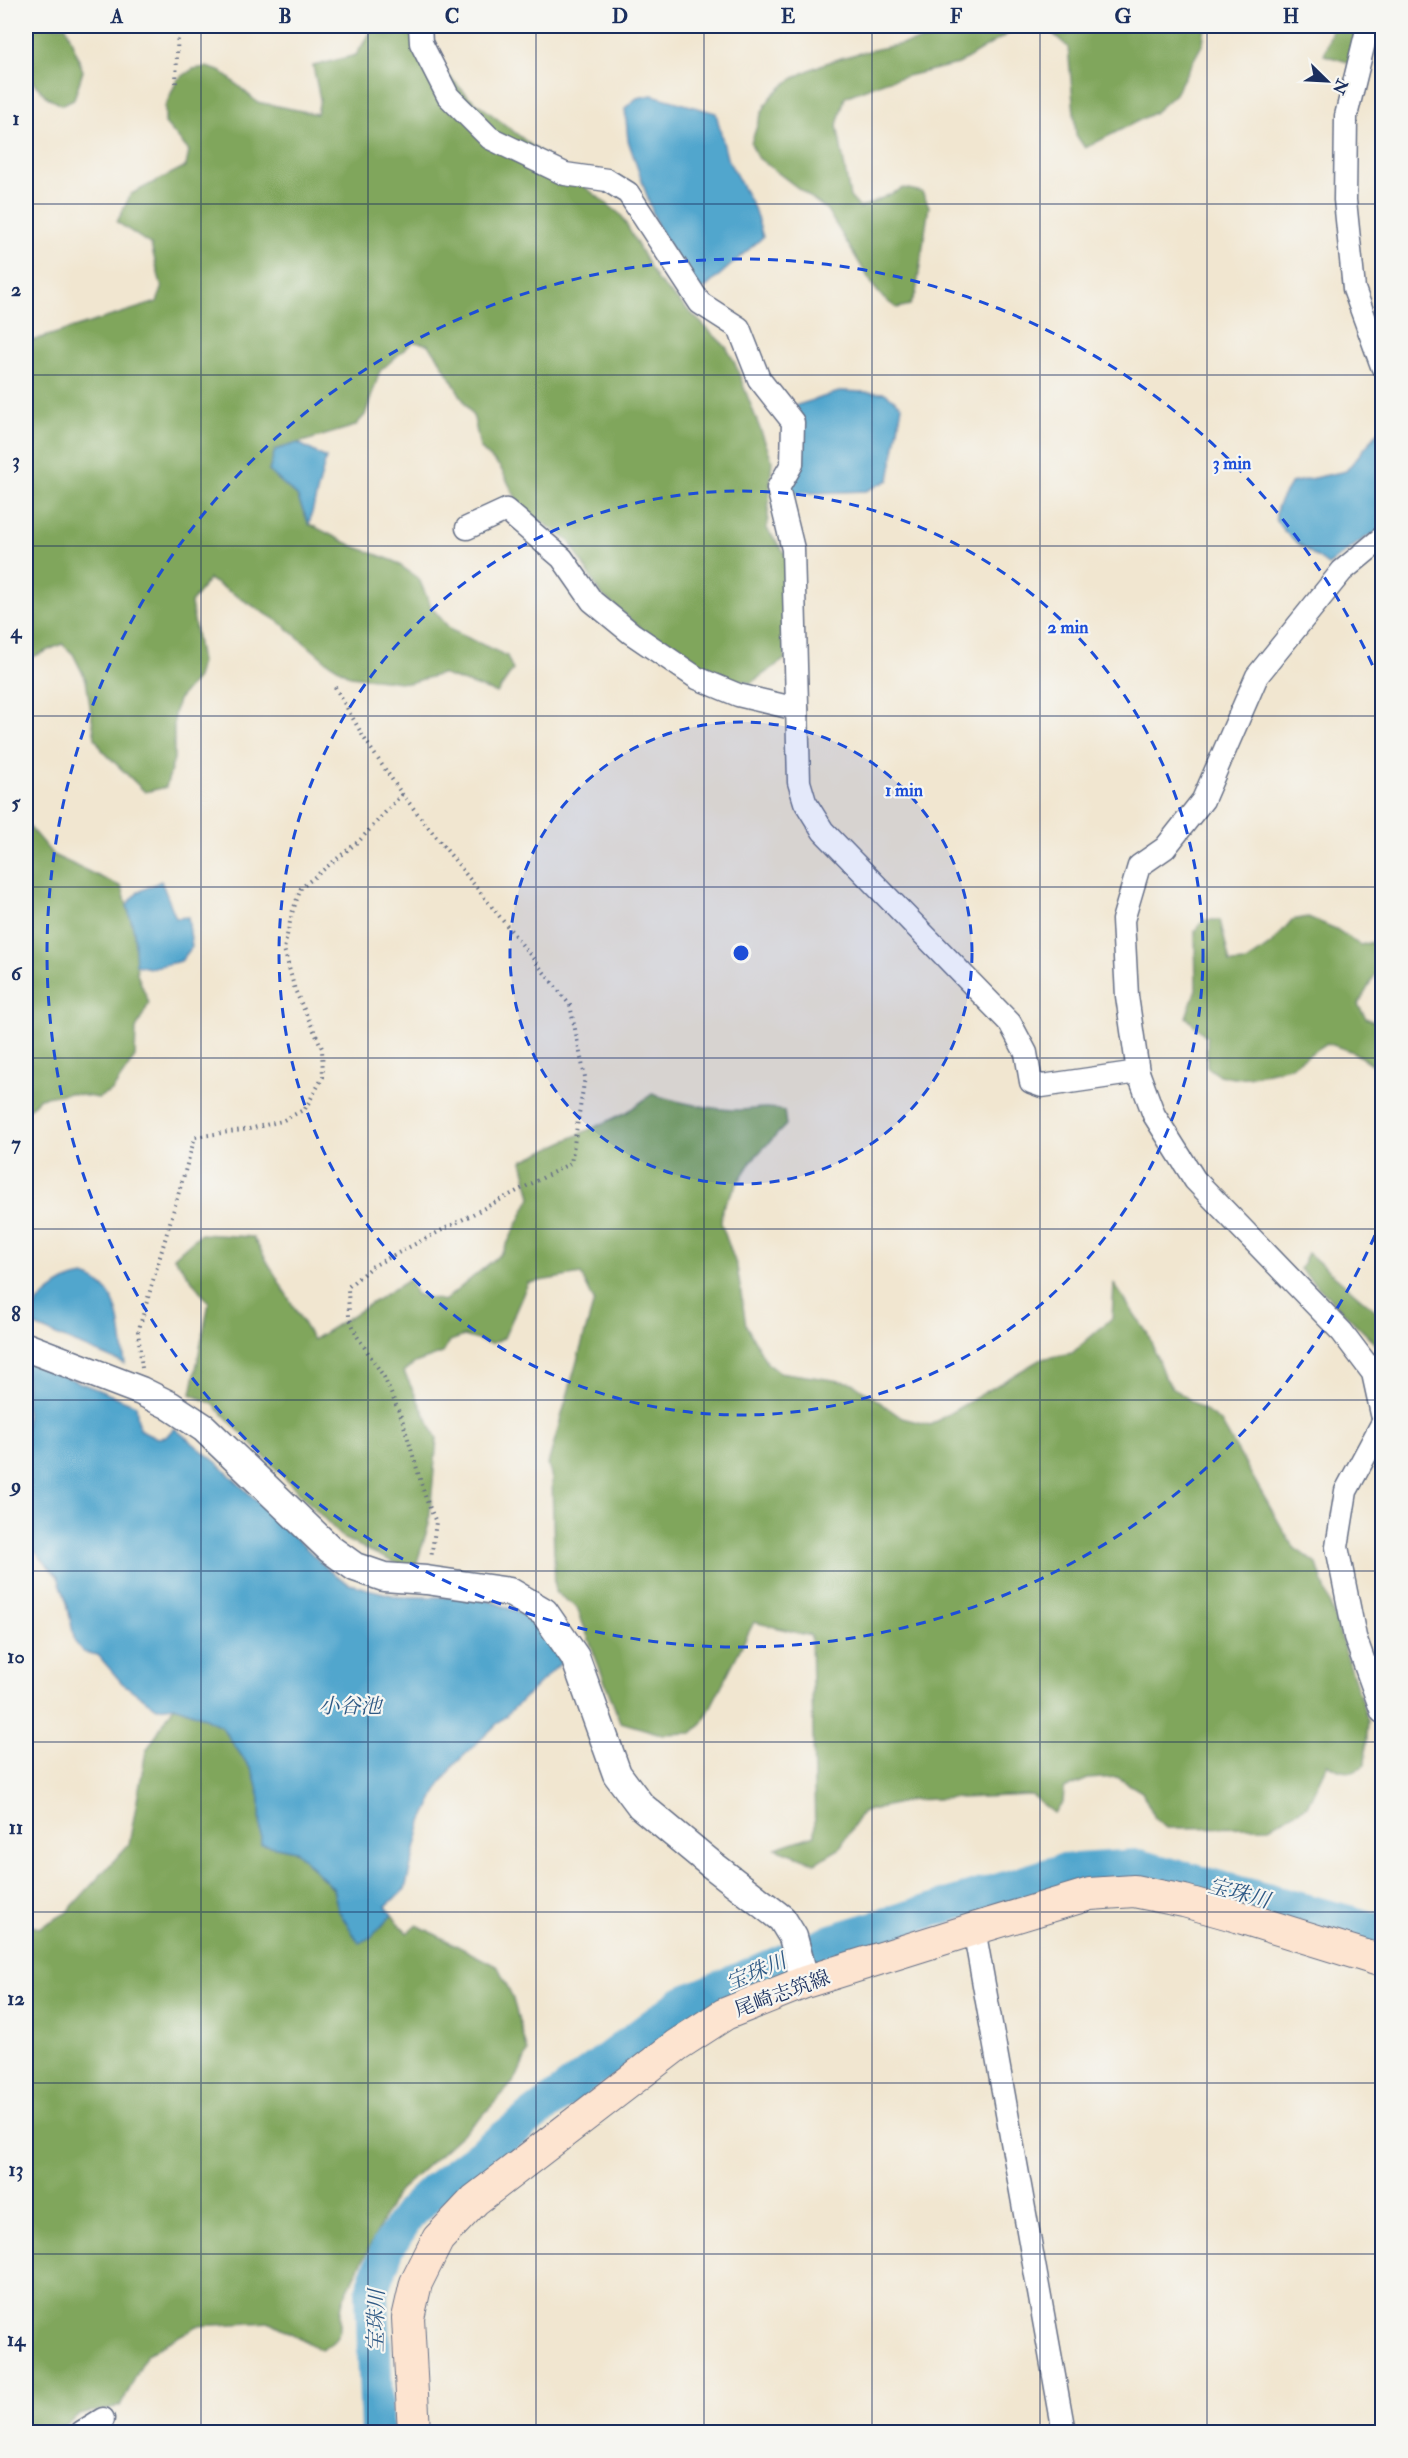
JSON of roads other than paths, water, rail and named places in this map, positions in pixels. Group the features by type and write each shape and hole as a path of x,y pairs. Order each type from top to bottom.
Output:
{"main road":[{"name":"尾崎志筑線","path":"414,2433 408,2318 416,2283 438,2239 475,2200 677,2045 725,2014 804,1977 1090,1894 1134,1891 1212,1909 1383,1961"}],"street":[{"path":"420,26 421,43 448,96 490,138 565,174 607,180 628,193 700,303 739,328 759,379 793,422 792,464 778,488 793,549 799,782 805,802 823,831 1010,1023 1026,1053 1031,1082 1042,1086 1138,1072"},
{"path":"1368,26 1346,116 1345,200 1354,289 1383,366"},
{"path":"467,528 506,510 562,558 592,601 631,633 697,678 738,695 796,709"},
{"path":"1383,538 1342,571 1257,676 1203,800 1165,848 1139,866 1123,920 1127,996 1138,1072 1154,1115 1195,1180 1342,1332 1373,1373 1383,1414"},
{"path":"26,1347 141,1391 169,1405 204,1428 330,1549 355,1567 384,1577 426,1580 510,1592 544,1612 575,1657 617,1774 641,1806 711,1864 782,1918 793,1937 804,1977"},
{"path":"1383,1424 1346,1491 1337,1547 1355,1637 1383,1712"},
{"path":"974,1929 1064,2433"},
{"path":"82,2433 103,2419"}],"water":[{"path":"652,95 716,113 727,158 754,208 763,237 698,294 658,228 628,140 625,108 637,98"},
{"path":"842,391 885,393 902,406 889,480 866,491 781,494 791,407"},
{"path":"1382,427 1382,530 1365,538 1328,565 1298,543 1278,524 1276,514 1279,504 1291,483 1346,471"},
{"path":"298,443 326,458 309,524 297,496 269,471 275,450"},
{"path":"161,881 176,918 188,917 192,947 181,961 150,968 136,965 134,931 127,905 138,892"},
{"path":"84,1276 97,1282 113,1300 120,1324 125,1364 30,1324 41,1299 66,1281"},
{"name":"小谷池","path":"26,1361 136,1405 139,1429 157,1438 166,1437 174,1428 216,1462 332,1573 349,1584 399,1597 478,1597 493,1602 524,1615 548,1638 563,1661 455,1764 441,1783 422,1822 405,1889 386,1906 392,1915 371,1937 359,1943 338,1910 333,1888 296,1851 261,1844 260,1798 253,1772 221,1726 174,1706 157,1708 122,1683 98,1655 83,1652 75,1642 67,1603 58,1577 26,1542"}],"waterway":[{"name":"宝珠川","path":"377,2432 372,2291 388,2247 410,2213 434,2190 681,2004 831,1941 1062,1871 1138,1866 1382,1931"}]}
